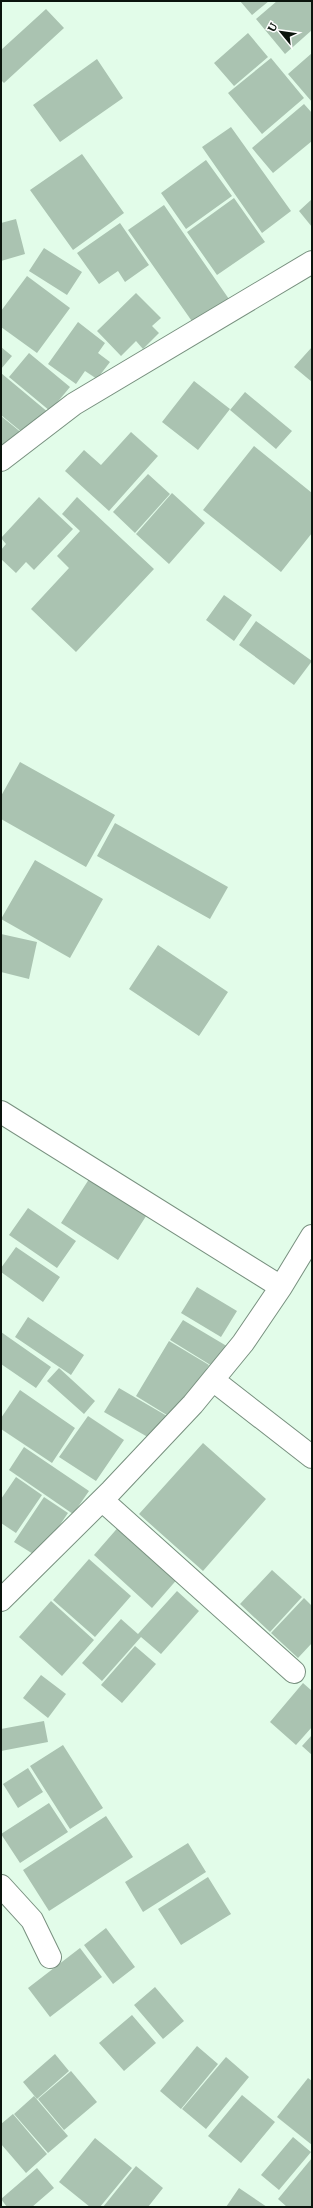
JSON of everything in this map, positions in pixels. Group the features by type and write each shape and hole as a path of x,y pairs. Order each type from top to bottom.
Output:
{"street":[{"path":"1,460 74,404 312,262"},
{"path":"1,1112 281,1287"},
{"path":"1,1600 102,1500 193,1404 243,1343 281,1287 312,1236"},
{"path":"213,1380 312,1457"},
{"path":"102,1500 294,1672"},
{"path":"1,1886 32,1920 50,1957"}],"building":[{"path":"240,1 269,1 252,15"},
{"path":"277,1 312,1 312,30 285,54 256,19"},
{"path":"46,9 64,28 4,83 1,80 1,50"},
{"path":"248,33 268,57 234,86 214,63"},
{"path":"312,53 312,102 288,74"},
{"path":"271,58 304,98 262,134 228,93"},
{"path":"97,59 123,98 60,142 33,105"},
{"path":"304,104 312,113 312,141 273,173 252,148"},
{"path":"231,127 291,211 262,233 202,147"},
{"path":"82,154 124,213 73,250 30,190"},
{"path":"206,160 232,196 186,229 161,193"},
{"path":"234,198 265,242 217,275 187,232"},
{"path":"312,199 312,227 299,211"},
{"path":"164,205 231,302 196,327 128,230"},
{"path":"16,219 25,254 1,261 1,223"},
{"path":"120,223 149,265 125,282 118,271 99,284 77,253"},
{"path":"44,248 82,272 67,295 29,271"},
{"path":"27,276 70,308 37,353 1,327 1,311"},
{"path":"136,293 161,318 152,326 159,333 143,349 136,341 121,356 97,331"},
{"path":"78,322 105,343 98,353 110,362 97,379 85,371 76,384 48,364"},
{"path":"1,347 12,356 1,369"},
{"path":"312,347 312,382 294,367"},
{"path":"29,353 70,387 50,411 9,377"},
{"path":"1,373 49,413 29,438 1,415"},
{"path":"194,381 230,409 198,450 162,422"},
{"path":"245,392 292,431 276,449 230,410"},
{"path":"1,416 23,434 1,447"},
{"path":"131,432 158,456 109,511 65,471 84,450 101,465"},
{"path":"254,446 312,493 312,533 281,572 203,510"},
{"path":"148,474 170,494 135,533 113,512"},
{"path":"172,493 205,523 169,564 136,534"},
{"path":"39,497 73,529 34,570 26,562 16,573 1,559 1,550 6,544 1,538"},
{"path":"77,497 154,569 76,652 31,609 69,568 57,556 80,531 62,514"},
{"path":"224,595 252,615 234,641 206,620"},
{"path":"256,621 312,661 294,685 239,645"},
{"path":"20,762 115,815 86,867 1,819 1,796"},
{"path":"115,823 228,887 210,919 97,856"},
{"path":"35,860 103,899 70,958 1,919"},
{"path":"1,934 37,942 29,979 1,972"},
{"path":"158,945 228,992 199,1036 129,989"},
{"path":"91,1176 148,1213 118,1260 61,1223"},
{"path":"28,1208 76,1241 57,1268 9,1235"},
{"path":"16,1247 60,1277 43,1302 1,1272 1,1268"},
{"path":"197,1287 237,1311 221,1337 181,1313"},
{"path":"28,1317 84,1355 71,1375 15,1337"},
{"path":"183,1320 230,1348 217,1369 170,1340"},
{"path":"1,1332 51,1367 36,1388 1,1364"},
{"path":"169,1341 209,1365 175,1420 136,1396"},
{"path":"59,1368 95,1401 84,1414 47,1381"},
{"path":"119,1388 167,1416 153,1440 104,1412"},
{"path":"20,1390 75,1428 52,1463 1,1429 1,1418"},
{"path":"88,1416 124,1440 96,1481 59,1457"},
{"path":"203,1443 266,1499 203,1571 139,1514"},
{"path":"24,1447 89,1491 73,1514 9,1470"},
{"path":"16,1477 42,1495 16,1533 1,1523 1,1499"},
{"path":"44,1497 68,1513 38,1557 14,1542"},
{"path":"121,1524 180,1576 152,1608 94,1555"},
{"path":"89,1559 131,1596 95,1637 53,1600"},
{"path":"272,1570 302,1597 270,1632 240,1604"},
{"path":"177,1591 199,1611 161,1654 141,1637 102,1681 82,1663 121,1619 138,1634"},
{"path":"304,1598 312,1606 312,1643 298,1658 271,1633"},
{"path":"51,1601 94,1640 62,1676 19,1637"},
{"path":"135,1646 156,1664 122,1703 101,1685"},
{"path":"41,1675 66,1694 48,1718 23,1698"},
{"path":"303,1683 312,1691 312,1727 296,1745 270,1722"},
{"path":"44,1721 48,1742 1,1751 1,1729"},
{"path":"312,1735 312,1755 302,1746"},
{"path":"63,1745 103,1808 70,1829 30,1766"},
{"path":"28,1768 43,1792 18,1808 3,1784"},
{"path":"49,1803 68,1832 20,1863 1,1834"},
{"path":"106,1816 133,1857 49,1911 23,1870"},
{"path":"188,1843 206,1872 143,1912 125,1882"},
{"path":"208,1877 231,1914 181,1945 158,1909"},
{"path":"106,1928 135,1967 113,1984 84,1945"},
{"path":"80,1948 102,1977 50,2017 28,1988"},
{"path":"155,1987 184,2021 163,2039 134,2005"},
{"path":"132,2015 156,2043 124,2071 99,2043"},
{"path":"197,2046 218,2064 181,2109 160,2091"},
{"path":"55,2054 69,2071 37,2099 23,2082"},
{"path":"226,2057 249,2077 206,2129 182,2109"},
{"path":"71,2071 97,2102 64,2130 38,2099"},
{"path":"308,2078 312,2081 312,2145 277,2117"},
{"path":"242,2095 275,2122 241,2163 208,2136"},
{"path":"34,2096 68,2136 48,2153 14,2114"},
{"path":"13,2114 47,2154 26,2173 1,2144 1,2124"},
{"path":"293,2137 311,2152 279,2190 261,2175"},
{"path":"95,2138 132,2168 100,2207 90,2207 59,2182"},
{"path":"312,2158 312,2207 287,2207 278,2199"},
{"path":"136,2166 163,2188 148,2207 103,2207"},
{"path":"37,2168 54,2188 32,2207 7,2207 1,2199"},
{"path":"239,2188 267,2207 226,2207"}]}
